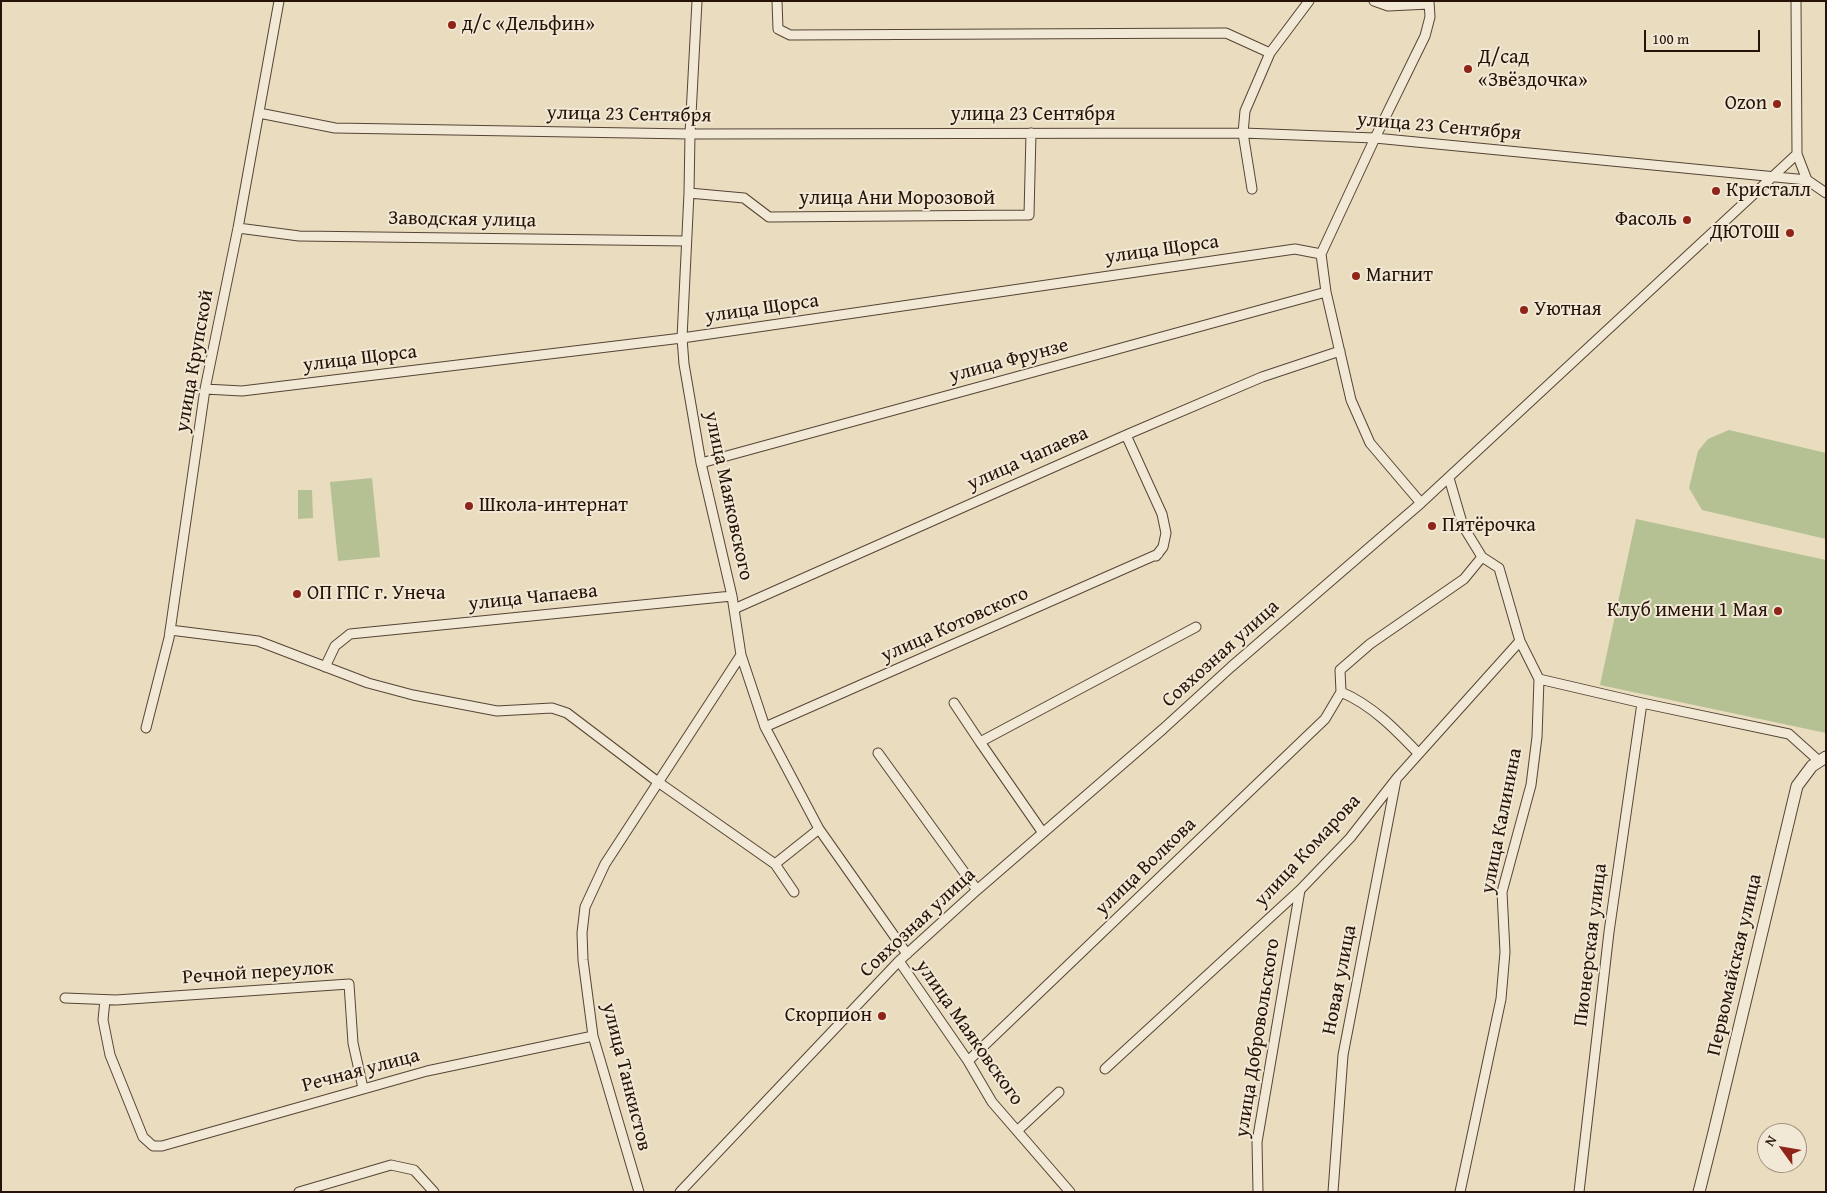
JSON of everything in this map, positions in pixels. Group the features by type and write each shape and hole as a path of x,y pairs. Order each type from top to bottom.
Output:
{"street":[{"name":"улица Крупской","path":"146,728 170,630 205,388 238,228 279,1"},
{"name":"улица Маяковского","path":"697,1 682,338 684,364 701,463 732,596 741,655 765,727 819,829 907,954"},
{"path":"777,1 778,29 790,36 1226,33 1270,53"},
{"path":"1252,189 1243,133 1244,111 1270,53 1309,1"},
{"path":"1374,1 1388,6 1429,3 1430,17 1425,36 1321,254 1326,292 1351,400 1370,443 1421,503"},
{"path":"1796,1 1797,154 1807,180 1826,194"},
{"name":"улица 23 Сентября","path":"259,113 335,128 690,134 1243,133 1375,138 1807,180"},
{"name":"улица Ани Морозовой","path":"689,193 744,198 769,218 1029,215 1031,133"},
{"name":"Совхозная улица","path":"680,1192 907,954 977,890 1163,729 1231,666 1449,478 1797,154"},
{"name":"Заводская улица","path":"238,228 299,236 686,241"},
{"name":"улица Щорса","path":"205,388 242,391 682,338 1295,249 1321,254"},
{"name":"улица Фрунзе","path":"701,463 1326,292"},
{"name":"улица Чапаева","path":"734,609 1126,435 1262,377 1340,351"},
{"name":"улица Котовского","path":"765,727 1157,555 1163,546 1166,533 1162,514 1126,435"},
{"name":"улица Калинина","path":"1449,478 1464,526 1482,557 1499,568 1520,641 1539,679 1537,737 1531,784 1502,892 1505,952 1501,1000 1460,1192"},
{"path":"1418,754 1396,729 1352,697 1341,692 1340,670 1370,644 1464,579 1482,557"},
{"name":"улица Чапаева","path":"325,667 335,646 350,634 732,596"},
{"path":"980,742 1196,627"},
{"path":"170,630 258,641 368,684 413,695 497,711 552,708 567,713 658,782 775,864 794,892"},
{"name":"улица Комарова","path":"1105,1069 1300,890 1350,838 1396,778 1520,641"},
{"name":"улица Танкистов","path":"639,1192 594,1036 583,960 582,933 585,906 605,864 741,655"},
{"path":"1539,679 1642,704 1789,734 1823,759"},
{"name":"улица Волкова","path":"968,1061 1325,719 1341,692"},
{"path":"954,703 1043,833"},
{"name":"Пионерская улица","path":"1578,1192 1609,932 1642,704"},
{"path":"878,752 977,890"},
{"name":"Первомайская улица","path":"1699,1192 1797,786 1812,766 1823,759"},
{"name":"Новая улица","path":"1333,1192 1343,1055 1396,778"},
{"path":"775,864 819,829"},
{"name":"улица Добровольского","path":"1258,1192 1257,1142 1300,890"},
{"name":"улица Маяковского","path":"899,962 968,1061 992,1102 1070,1192"},
{"name":"Речной переулок","path":"65,998 105,1000 349,984 353,1043 363,1088"},
{"name":"Речная улица","path":"105,1000 103,1020 110,1055 143,1137 153,1146 162,1146 427,1071 594,1036"},
{"path":"1017,1130 1059,1092"},
{"path":"299,1192 391,1165 414,1170 434,1192"}],"green space":[{"path":"1729,430 1826,453 1826,539 1702,510 1689,488 1698,451 1708,439"},
{"path":"372,478 380,557 338,561 330,482"},
{"path":"298,490 312,490 313,518 298,519"},
{"path":"1636,519 1826,560 1826,733 1600,685"}],"place":[{"name":"д/с «Дельфин»","path":"452,25"},
{"name":"Д/сад «Звёздочка»","path":"1468,69"},
{"name":"Ozon","path":"1777,104"},
{"name":"Кристалл","path":"1716,191"},
{"name":"Фасоль","path":"1687,220"},
{"name":"ДЮТОШ","path":"1790,233"},
{"name":"Магнит","path":"1356,276"},
{"name":"Уютная","path":"1524,310"},
{"name":"Школа-интернат","path":"469,506"},
{"name":"Пятёрочка","path":"1432,526"},
{"name":"ОП ГПС г. Унеча","path":"297,594"},
{"name":"Клуб имени 1 Мая","path":"1778,611"},
{"name":"Скорпион","path":"882,1016"}]}
